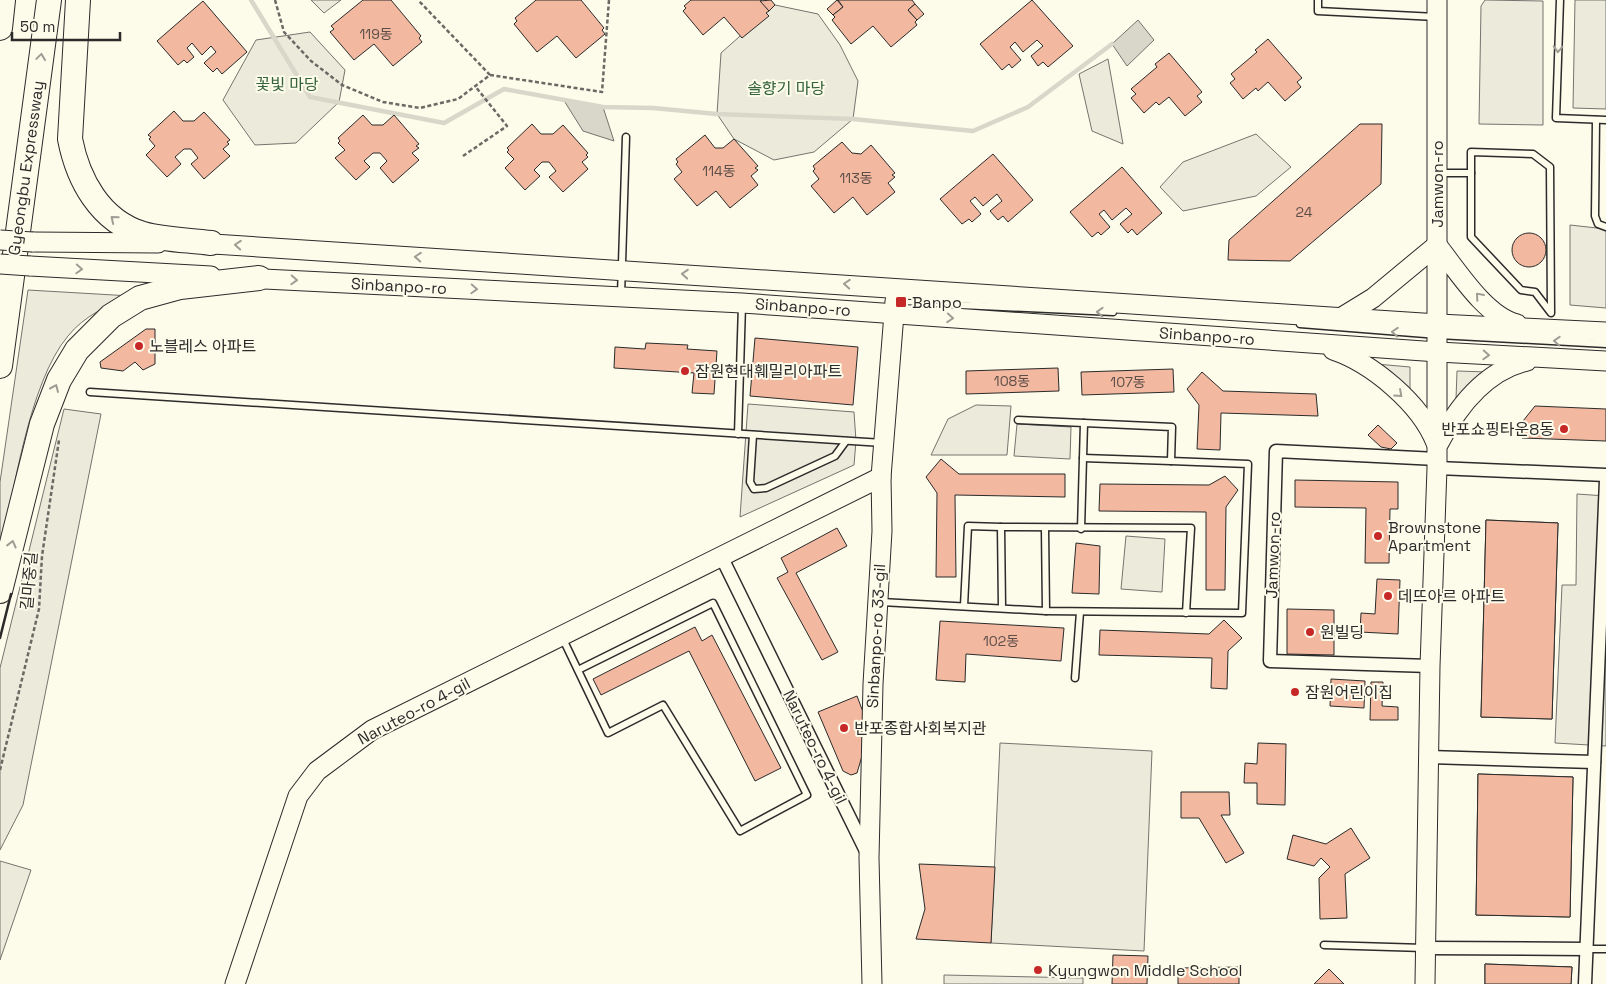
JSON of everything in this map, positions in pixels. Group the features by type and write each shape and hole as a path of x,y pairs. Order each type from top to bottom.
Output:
{"highway":[{"path":"0,28 3,0"},
{"name":"Gyeongbu Expressway","path":"0,366 49,0"},
{"path":"78,0 70,139 73,154 85,184 110,216 130,229 145,234 211,243"},
{"path":"0,592 42,424 59,380 77,350 111,316 140,298 180,288 259,278"}],"main road":[{"name":"Jamwon-ro","path":"1425,984 1430,666 1437,458 1437,9"},
{"name":"Sinbanpo-ro","path":"0,240 33,242 211,243 896,289 1202,312 1342,317 1541,358 1606,361"},
{"path":"1342,317 1373,298 1437,245 1494,314 1514,323 1553,324"},
{"name":"Sinbanpo-ro","path":"0,264 742,303 1313,343 1438,337 1553,324 1606,332"},
{"name":"Sinbanpo-ro 33-gil","path":"872,984 869,858 873,684 878,602 881,477 896,289"},
{"path":"1313,343 1349,356 1382,377 1419,414 1433,435 1437,458"},
{"path":"1437,458 1456,413 1485,382 1508,367 1541,358"},
{"name":"Naruteo-ro 4-gil","path":"235,984 298,796 317,771 372,730 881,477"}],"street":[{"name":"Jamwon-ro","path":"1430,666 1270,661 1276,450 1437,458 1606,475"},
{"path":"1585,984 1606,480"},
{"name":"Naruteo-ro 4-gil","path":"721,556 869,858"},
{"path":"1429,757 1594,762"},
{"path":"1425,948 1586,949"}],"lane":[{"path":"1318,0 1318,11 1437,9"},
{"path":"1560,0 1556,118 1606,120"},
{"path":"1596,120 1595,216 1598,224 1606,227"},
{"path":"626,137 621,297 670,295 865,308 894,314"},
{"path":"1471,152 1533,154 1550,167 1553,324 1535,292 1521,290 1471,237 1471,152"},
{"path":"1436,173 1470,173"},
{"path":"896,289 960,305 1119,312"},
{"path":"738,434 742,303"},
{"path":"1146,313 1202,312"},
{"path":"1291,324 1438,337 1606,344"},
{"path":"90,392 884,443"},
{"path":"1018,420 1172,427 1171,461"},
{"path":"1081,528 1084,423"},
{"path":"752,435 750,482 754,489 766,488 835,456 846,440"},
{"path":"878,602 1046,611 1242,613 1248,464 1083,458"},
{"path":"964,606 968,526 1191,528 1186,613"},
{"path":"1001,527 1002,608"},
{"path":"1045,528 1046,611"},
{"path":"561,636 608,733 663,705 740,831 807,794 713,603 578,670"},
{"path":"1075,678 1080,612"},
{"path":"1324,945 1425,948"},
{"path":"1586,949 1606,949"}],"path":[{"path":"275,0 284,32 311,61 342,85 383,102 420,108 458,99 490,75"},
{"path":"418,0 490,75 602,92 609,0"},
{"path":"462,156 507,126 475,86"},
{"name":"길마중길","path":"0,770 39,609 42,556 59,439"}],"green space":[{"path":"311,0 341,0 324,13"},
{"name":"솔향기 마당","path":"775,5 818,14 840,45 858,81 853,119 814,152 774,160 734,139 717,114 721,53"},
{"name":"꽃빛 마당","path":"310,32 345,70 339,102 296,143 255,145 223,100 256,40"},
{"path":"1108,59 1123,144 1092,131 1079,74"},
{"path":"1256,134 1291,167 1256,196 1183,211 1160,187 1183,162"},
{"path":"28,290 131,296 105,307 81,323 68,336 54,356 43,381 24,440 0,555 0,482"},
{"path":"1376,364 1410,367 1410,397"},
{"path":"1457,371 1487,372 1473,380 1456,399"},
{"path":"976,405 1011,406 1007,455 931,455 948,419"},
{"path":"64,409 101,414 23,805 0,850 0,668"},
{"path":"1017,424 1071,427 1070,459 1014,456"},
{"path":"1126,536 1165,539 1162,592 1121,589"},
{"path":"1000,743 1152,751 1144,951 991,943"},
{"path":"0,861 31,870 0,960"},
{"path":"944,975 1083,978 1083,984 944,984"}],"shaded area":[{"path":"1485,0 1543,1 1543,125 1479,124 1481,6"},
{"path":"1575,0 1606,0 1606,109 1573,108"},
{"path":"1138,20 1154,40 1127,66 1112,44"},
{"path":"563,99 603,107 614,141 583,131"},
{"path":"1570,225 1606,229 1606,308 1570,305"},
{"path":"748,404 854,412 856,441 854,465 740,517"},
{"path":"1577,494 1606,496 1606,746 1555,743 1562,585 1576,585"}],"building":[{"path":"363,0 391,0 421,36 419,38 422,42 393,66 374,44 354,60 330,32 334,29 331,26"},
{"path":"536,0 581,0 604,28 602,30 605,34 576,58 557,36 537,52 514,24 517,21 515,18"},
{"path":"691,0 761,0 769,11 766,13 769,16 742,38 724,17 703,35 683,11 686,8 684,6"},
{"path":"771,0 775,5 769,11 760,1"},
{"path":"837,0 843,7 833,15 827,9"},
{"path":"838,0 912,0 915,4 908,10 917,20 915,22 917,25 891,47 873,26 851,44 832,20 835,17 833,15 843,7"},
{"path":"1032,0 1073,46 1048,67 1043,62 1038,66 1031,56 1043,46 1037,40 1023,52 1015,42 1010,47 1021,60 1012,68 1009,64 1002,70 980,44"},
{"path":"203,1 247,52 222,74 217,68 213,72 204,63 216,52 211,46 202,55 192,43 187,48 194,57 187,63 184,60 178,65 157,41"},
{"path":"915,4 924,14 917,20 908,10"},
{"path":"1268,39 1302,78 1297,82 1301,87 1285,101 1268,82 1258,91 1256,88 1243,99 1230,83 1235,79 1231,74 1257,52 1255,50"},
{"path":"1169,53 1202,92 1197,96 1202,102 1185,116 1169,97 1159,105 1156,102 1144,113 1131,98 1136,94 1131,89 1157,67 1155,64"},
{"path":"174,111 183,121 194,121 204,112 230,140 227,142 229,144 223,149 230,156 204,179 191,164 198,158 191,149 184,149 175,157 181,164 167,177 146,155 155,146 148,135"},
{"path":"363,115 372,125 383,125 394,115 419,144 416,146 419,148 412,153 419,160 393,183 380,168 387,161 380,153 373,153 364,161 370,167 356,180 335,158 345,150 338,143 340,141 338,138"},
{"path":"532,124 541,134 553,134 563,125 588,153 586,155 588,157 582,162 588,169 563,192 549,177 556,171 549,162 542,162 534,170 540,176 525,190 505,168 514,159 507,152 509,150 507,148"},
{"path":"1360,124 1382,124 1381,184 1290,261 1228,260 1229,240"},
{"path":"705,135 715,148 723,148 734,139 758,166 755,168 758,170 751,176 758,185 730,208 716,191 697,206 674,179 682,172 676,164 678,162 676,159"},
{"path":"842,142 852,153 861,154 871,145 895,173 892,175 895,177 888,183 895,192 867,215 853,197 834,213 811,186 819,179 813,171 815,169 813,166"},
{"path":"993,154 1033,200 1008,222 1003,216 998,220 990,211 1002,201 997,194 983,206 975,197 970,201 981,214 972,222 969,219 962,224 940,199"},
{"path":"1122,167 1162,213 1137,235 1132,229 1128,233 1120,224 1132,214 1126,208 1112,220 1104,210 1099,214 1110,227 1101,235 1098,232 1092,237 1070,212"},
{"path":"1529,233 1541,238 1546,250 1541,262 1529,267 1517,262 1512,250 1517,238"},
{"name":"노블레스 아파트","path":"146,329 155,329 155,364 143,370 135,362 123,371 101,368 100,362"},
{"path":"755,338 858,347 853,405 750,396"},
{"name":"잠원현대훼밀리아파트","path":"646,343 688,345 687,349 717,351 714,394 692,393 694,373 614,368 615,347 645,349"},
{"path":"1058,368 1059,391 966,394 966,371"},
{"path":"1173,369 1174,392 1082,395 1081,372"},
{"path":"1202,372 1223,391 1316,394 1318,416 1221,413 1220,450 1197,449 1199,405 1187,389"},
{"name":"반포쇼핑타운8동","path":"1535,406 1606,409 1606,441 1522,438 1523,421"},
{"path":"1378,425 1397,443 1391,449 1381,447 1368,435"},
{"path":"941,459 959,474 1065,474 1065,497 955,495 956,577 936,577 937,493 926,477"},
{"path":"1225,476 1238,490 1226,507 1225,590 1206,590 1206,512 1099,511 1100,484 1209,485"},
{"name":"Brownstone Apartment","path":"1295,480 1398,482 1398,509 1390,509 1389,563 1365,563 1366,508 1295,507"},
{"path":"1486,520 1558,523 1552,719 1481,717"},
{"path":"1486,520 1558,523 1552,719 1481,717"},
{"path":"837,528 847,546 796,573 838,652 822,660 777,578 788,572 781,558"},
{"path":"1076,543 1100,546 1099,594 1072,593"},
{"name":"데뜨아르 아파트","path":"1377,579 1400,580 1398,634 1360,632 1361,613 1375,614"},
{"name":"원빌딩","path":"1287,609 1334,610 1334,655 1287,654"},
{"path":"1224,620 1242,638 1228,651 1227,689 1211,688 1212,658 1099,655 1100,630 1209,634"},
{"path":"940,621 1064,628 1061,661 966,654 965,682 936,680"},
{"path":"695,627 702,641 712,635 781,768 755,781 689,651 601,695 593,679"},
{"path":"1331,679 1365,681 1364,708 1330,706"},
{"path":"1371,682 1383,682 1382,706 1398,707 1398,720 1370,720"},
{"path":"857,696 863,712 864,731 862,756 857,773 851,775 843,771 818,712"},
{"path":"1258,743 1286,744 1285,805 1257,804 1257,783 1244,783 1245,763 1257,764"},
{"path":"1478,774 1573,777 1570,917 1476,915"},
{"path":"1478,774 1573,777 1570,917 1476,915"},
{"path":"1181,792 1229,792 1230,815 1221,815 1244,853 1226,863 1199,818 1181,818"},
{"path":"1351,828 1370,858 1345,874 1347,918 1320,919 1319,878 1330,867 1321,858 1314,866 1287,859 1293,835 1326,844"},
{"path":"919,864 995,867 991,943 916,939 925,909"},
{"path":"1113,955 1148,956 1147,984 1112,984"},
{"path":"1485,964 1572,967 1571,984 1485,984"},
{"path":"1485,964 1572,967 1571,984 1485,984"},
{"path":"1239,967 1239,984 1178,984 1178,968"},
{"path":"1329,969 1344,984 1314,984"}],"waterway":[{"path":"251,0 310,97 444,123 504,89 603,107 653,108 717,114 853,119 973,131 1028,107 1112,44"}],"wall":[{"path":"0,638 11,594"}],"place":[{"name":"Banpo","path":"901,302"},
{"name":"노블레스 아파트","path":"139,346"},
{"name":"잠원현대훼밀리아파트","path":"685,371"},
{"name":"반포쇼핑타운8동","path":"1564,429"},
{"name":"Brownstone Apartment","path":"1378,536"},
{"name":"데뜨아르 아파트","path":"1388,596"},
{"name":"원빌딩","path":"1310,632"},
{"name":"잠원어린이집","path":"1295,692"},
{"name":"반포종합사회복지관","path":"844,728"},
{"name":"Kyungwon Middle School","path":"1038,970"}]}
